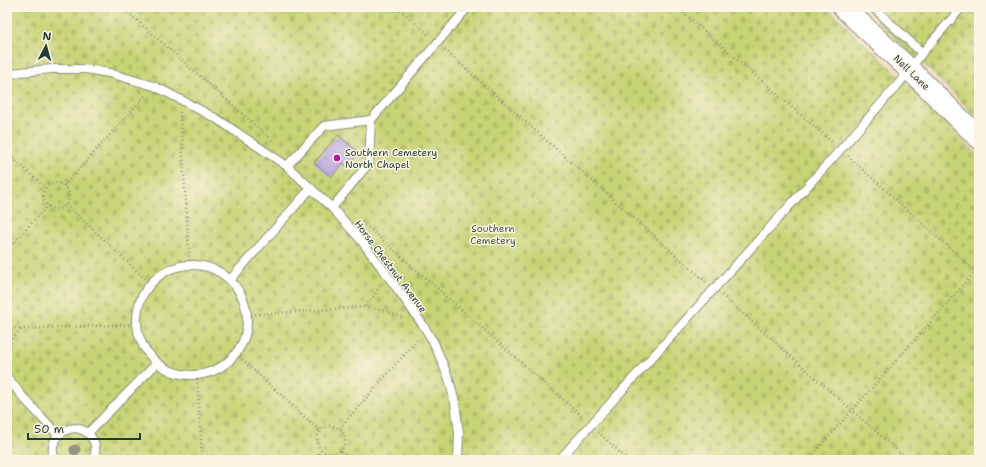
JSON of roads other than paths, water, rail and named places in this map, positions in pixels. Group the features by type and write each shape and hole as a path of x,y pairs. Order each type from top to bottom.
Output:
{"street":[{"name":"Nell Lane","path":"843,7 979,138"}],"lane":[{"path":"332,208 369,163 371,120 468,7"},
{"path":"873,7 922,54"},
{"path":"559,460 841,149 910,70 962,7"},
{"name":"Horse Chestnut Avenue","path":"7,75 20,72 52,69 86,69 109,73 154,86 217,119 287,166 332,208 361,240 418,318 434,343 449,378 455,403 459,433 458,460"},
{"path":"287,166 324,126 371,120"},
{"path":"230,280 311,188"},
{"path":"190,265 212,268 230,280 239,290 247,315 247,329 243,342 236,354 219,369 197,375 176,373 157,363 149,355 143,345 137,324 140,302 151,284 162,274 175,268 190,265"},
{"path":"88,433 157,363"},
{"path":"7,377 22,396 58,434"},
{"path":"55,460 52,450 58,434 70,428 76,428 88,433 92,438 96,451 93,460"}],"place":[{"name":"Southern Cemetery North Chapel","path":"337,158"}],"park label":[{"name":"Southern Cemetery","path":"493,234"}]}
